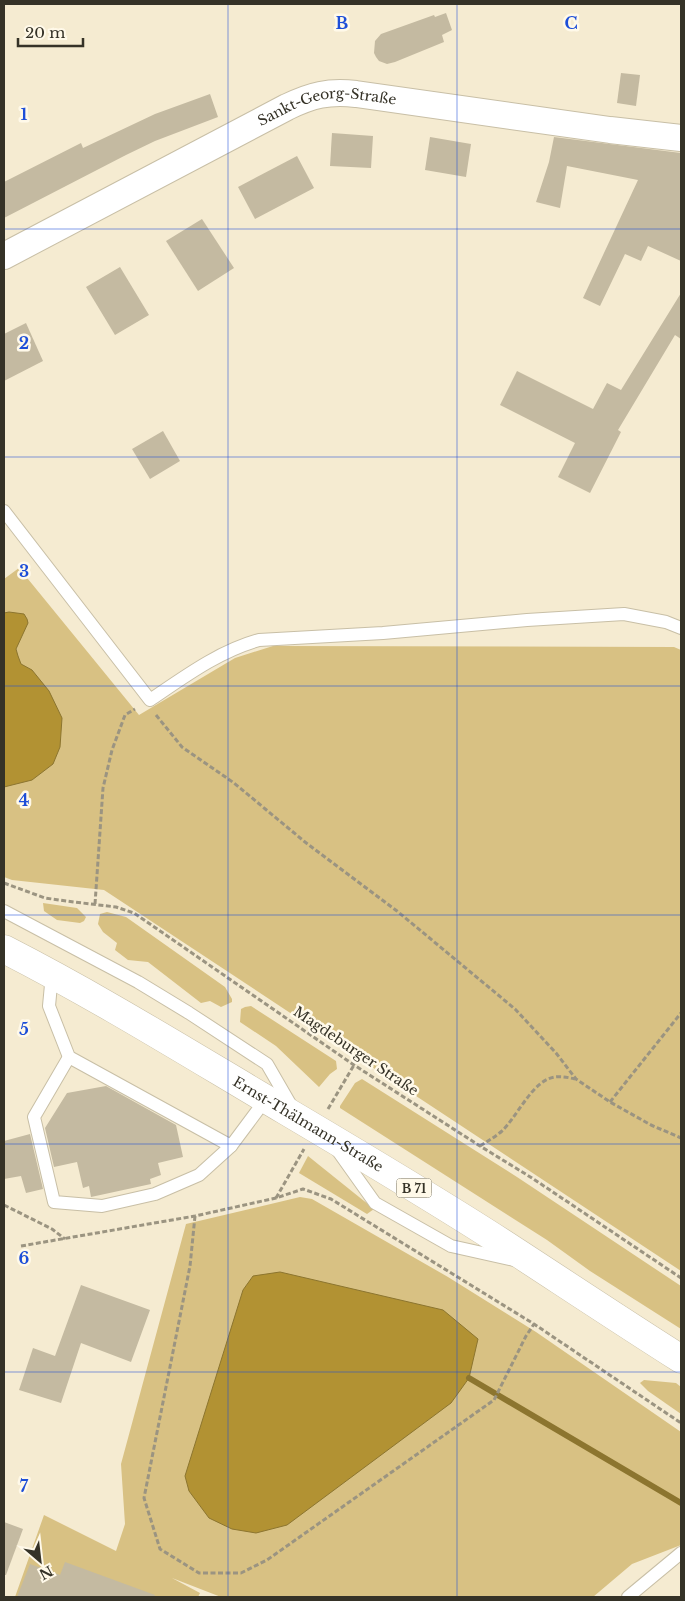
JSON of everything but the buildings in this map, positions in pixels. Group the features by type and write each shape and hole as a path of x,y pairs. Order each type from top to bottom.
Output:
{"main road":[{"name":"Ernst-Thälmann-Straße","path":"4,949 109,1005 328,1136 535,1264 681,1359"}],"street":[{"name":"Sankt-Georg-Straße","path":"4,256 287,106 324,93 347,93 591,128 681,138"}],"lane":[{"path":"4,511 150,700 229,651 243,644 259,640 383,633 624,614 666,622 681,628"},
{"path":"4,910 138,982 267,1064 298,1118"},
{"path":"52,974 48,1006 69,1057 231,1146"},
{"path":"69,1057 34,1117 54,1202 102,1206 155,1194 200,1175 231,1146 266,1099"},
{"path":"628,1597 681,1553"}],"path":[{"path":"95,904 103,788 112,750 126,715 150,700 154,713 182,748 234,783 305,842 397,911 508,1003 545,1040 576,1079 610,1102 651,1125 681,1138"},
{"name":"Magdeburger Straße","path":"4,883 45,898 116,907 134,913 354,1065 532,1178 681,1278"},
{"path":"610,1102 681,1013"},
{"path":"329,1106 354,1065"},
{"path":"480,1146 503,1130 537,1086 549,1078 563,1076 576,1079"},
{"path":"276,1198 302,1152"},
{"path":"21,1246 195,1216 276,1198 303,1189 332,1199 534,1324 681,1423"},
{"path":"4,1205 52,1230 65,1239"},
{"path":"195,1216 190,1266 144,1498 160,1549 199,1573 241,1574 267,1560 494,1400 534,1324"}],"shaded area":[{"path":"19,568 139,715 235,658 273,646 674,647 681,650 681,1271 104,890 12,880 4,877 4,579"},
{"path":"4,613 24,614 27,619 28,623 16,649 18,656 21,664 32,670 49,691 62,718 60,747 53,764 32,780 4,787"},
{"path":"43,903 77,908 86,917 80,923 57,920 44,911"},
{"path":"107,912 126,917 225,987 232,1002 221,1007 210,1001 201,1003 148,962 128,960 115,950 117,943 103,932 98,924 100,914"},
{"path":"251,1006 336,1061 337,1069 319,1087 276,1046 240,1022 241,1009"},
{"path":"362,1079 517,1177 681,1286 681,1329 590,1271 547,1240 340,1108 355,1083"},
{"path":"308,1156 374,1209 367,1214 299,1173"},
{"path":"300,1197 312,1199 448,1277 536,1332 681,1432 681,1545 632,1564 593,1597 221,1597 172,1578 200,1593 198,1597 15,1597 44,1515 116,1551 125,1524 121,1464 186,1224"},
{"path":"280,1272 443,1310 478,1339 469,1378 451,1403 287,1525 256,1533 232,1529 209,1518 189,1491 185,1476 243,1290 253,1276"},
{"path":"644,1380 676,1383 681,1387 681,1414 648,1391 640,1383"}],"waterway":[{"path":"469,1378 681,1503"}]}
